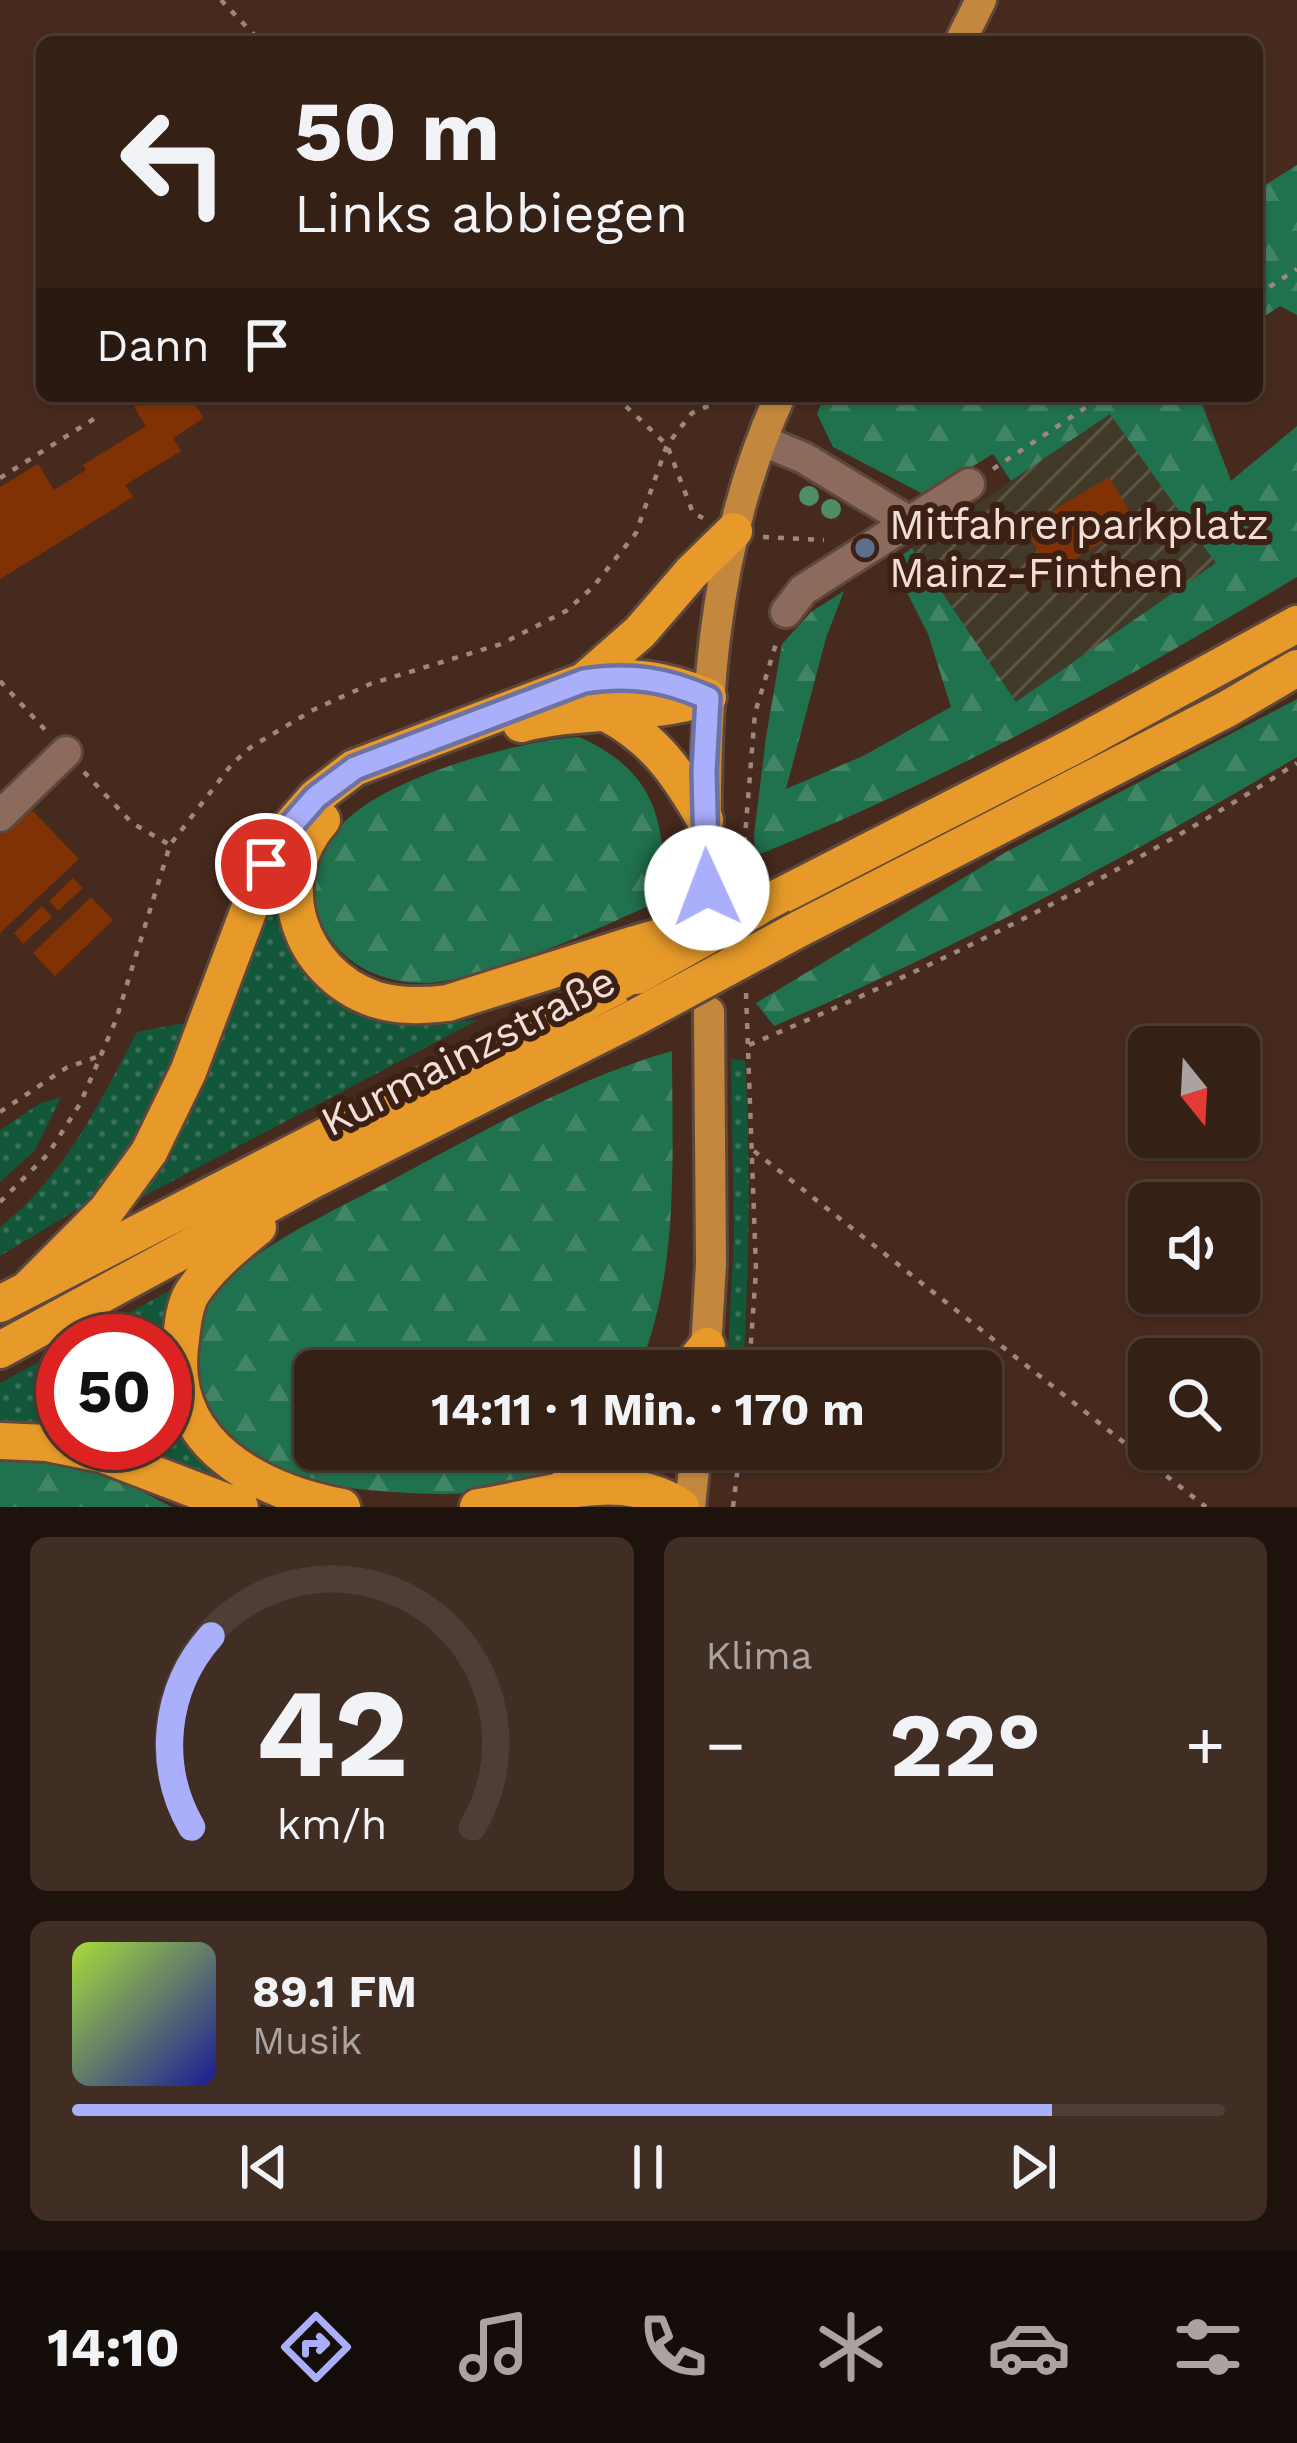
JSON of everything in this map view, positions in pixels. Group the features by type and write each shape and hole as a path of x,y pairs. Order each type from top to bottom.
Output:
{"highway":[{"path":"584,681 640,632 732,529"},
{"name":"Kurmainzstraße","path":"15,1296 636,960 758,908 1076,745 1297,623"},
{"name":"Kurmainzstraße","path":"0,1350 311,1181 636,1017 1297,668"},
{"path":"15,1296 106,1211 149,1152 188,1072 266,864 316,797 355,768 584,681 649,677 708,698"},
{"path":"636,960 477,996 423,1006 399,1004 362,994 329,974 305,940 295,902 294,870 307,838 352,794 409,765 523,723 573,713 651,712 708,698"},
{"path":"606,713 662,752 705,820"},
{"path":"311,1181 215,1265 190,1296 177,1370 189,1414 242,1471 268,1486 342,1507"},
{"path":"0,1442 47,1443 102,1454 240,1507"},
{"path":"562,1490 590,1470"},
{"path":"478,1507 562,1490 631,1489 685,1507"}],"main road":[{"path":"963,36 981,0"},
{"path":"707,888 705,820 713,643 732,529 779,402"},
{"path":"701,1350 711,1264 709,1012"},
{"path":"685,1507 692,1470"}],"lane":[{"path":"763,441 822,468 908,521"},
{"path":"786,612 803,590 969,484"},
{"path":"0,816 66,752"}],"path":[{"path":"221,0 255,36"},
{"path":"1263,291 1297,269"},
{"path":"621,402 668,445 692,513 732,529 834,540 855,554"},
{"path":"0,1202 48,1154 80,1104 116,1020 170,845 232,764 271,735 342,697 501,644 566,611 605,574 637,532 668,445 692,413 717,402"},
{"path":"969,484 1094,402"},
{"path":"0,478 100,415"},
{"path":"742,873 754,713 786,612"},
{"path":"749,1045 984,940 1297,764"},
{"path":"746,993 756,1270 750,1350"},
{"path":"0,1112 67,1068 101,1054"},
{"path":"754,1151 1206,1507"},
{"path":"733,1507 737,1470"}],"shaded area":[{"path":"1110,414 1216,563 1016,703 912,548"}],"green space":[{"path":"1297,165 1297,315 1280,306 1263,317 1263,186"},
{"path":"822,402 1201,402 1231,481 1297,426 1297,577 1032,728 895,796 755,856 766,737 782,644 811,612 844,591 826,638 786,789 863,756 951,707 928,634 892,563 912,548 1016,702 1216,563 1110,414 1011,481 993,454 925,495 833,447 817,414"},
{"path":"1297,699 1297,757 1169,831 974,933 774,1026 756,1003 1006,852"},
{"path":"579,737 625,766 651,801 662,845 665,898 544,951 447,981 391,979 363,968 341,952 317,907 316,881 324,853 341,826 386,793 452,765"},
{"path":"272,888 279,890 298,953 312,977 330,994 375,1015 478,1020 127,1205 176,1134 196,1094"},
{"path":"190,1022 139,1135 86,1204 0,1256 0,1227 62,1162 137,1032"},
{"path":"672,1051 671,1214 661,1294 646,1350 294,1350 294,1470 547,1470 485,1492 393,1492 329,1485 280,1473 244,1452 228,1436 204,1398 193,1357 200,1322 226,1280 305,1226 493,1126"},
{"path":"731,1059 745,1061 747,1100 744,1350 728,1350 734,1238"},
{"path":"61,1097 35,1150 0,1182 0,1130 41,1103"},
{"path":"182,1284 169,1314 127,1314"},
{"path":"36,1364 36,1431 0,1426 0,1383"},
{"path":"192,1436 205,1459 236,1490 178,1470 192,1470"},
{"path":"0,1460 36,1462 36,1470 106,1473 172,1507 0,1507"}],"building":[{"path":"142,402 194,402 204,418 173,438 181,451 125,485 133,497 0,579 0,487 38,464 54,490 86,470 83,465 146,426 134,407"},
{"path":"1109,477 1136,522 1051,573 1024,528"},
{"path":"29,807 79,859 0,933 0,834"},
{"path":"73,878 83,888 58,911 49,901"},
{"path":"91,897 113,920 55,976 33,953"},
{"path":"42,906 52,917 23,944 14,933"}],"place":[{"name":"Mitfahrerparkplatz Mainz-Finthen","path":"865,548"}],"route":[{"path":"266,864 316,797 355,768 584,681 649,677 708,698 704,772 707,888"}]}
